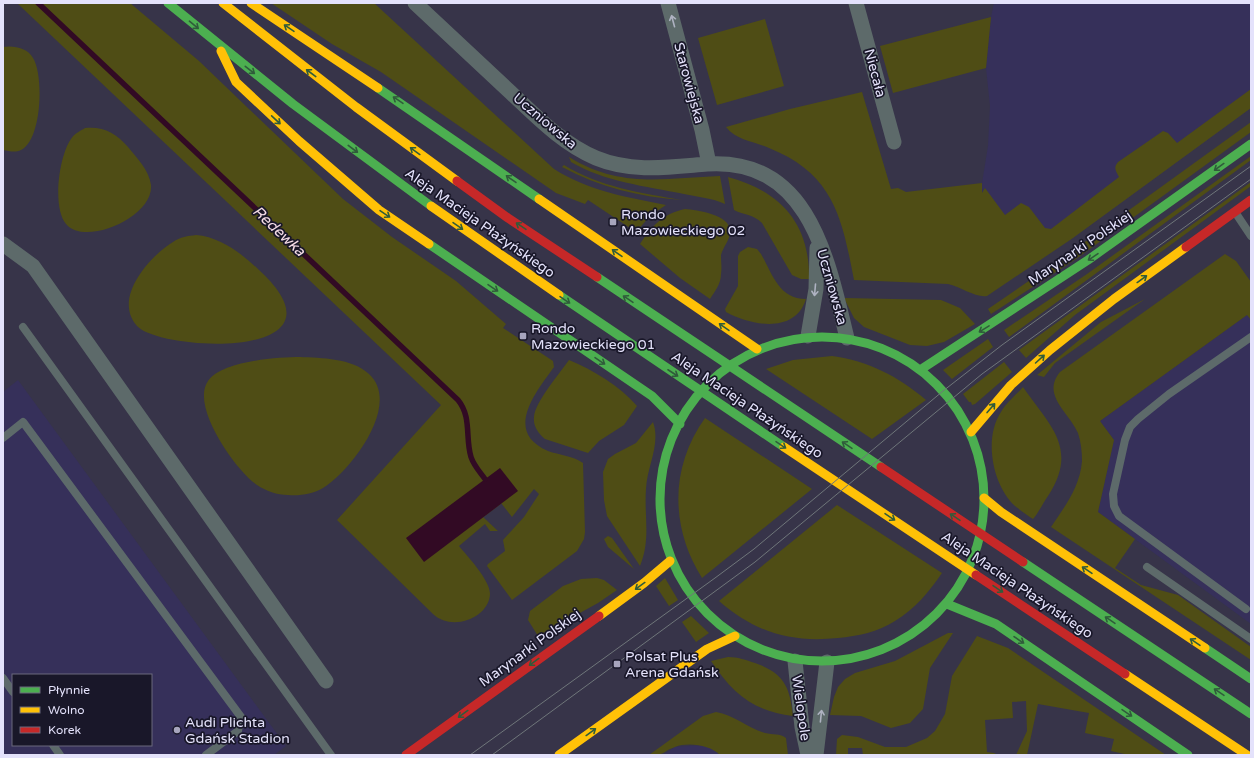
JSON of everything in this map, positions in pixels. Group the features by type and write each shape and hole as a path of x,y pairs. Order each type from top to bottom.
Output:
{"main road":[{"name":"Aleja Macieja Płażyńskiego","path":"168,3 219,46 384,173 496,252 640,352 1247,755"},
{"name":"Aleja Macieja Płażyńskiego","path":"223,3 356,107 508,218 1251,714"},
{"path":"251,3 398,101 756,349"},
{"path":"219,46 236,82 299,141 367,200 652,396 680,424"},
{"name":"Marynarki Polskiej","path":"920,370 1125,236 1251,144"},
{"path":"971,432 1011,385 1050,350 1114,299 1251,200"},
{"path":"808,336 846,338 885,349 903,358 920,370 943,391 957,409 971,432 980,464 984,498 976,544 960,584 947,604 933,618 902,641 866,656 827,662 795,660 774,655 720,627 698,605 683,585 670,561 662,522 663,481 668,455 680,424 690,407 703,390 718,375 756,349 773,343 808,336"},
{"path":"984,498 1007,516 1251,679"},
{"name":"Marynarki Polskiej","path":"406,755 644,583 670,561"},
{"path":"947,604 996,624 1188,755"},
{"path":"559,755 707,648 735,636"}],"street":[{"name":"Uczniowska","path":"415,3 544,124 570,144 596,158 624,167 657,169 722,164 751,169 770,178 789,192 805,210 818,237 835,289 846,338"},
{"name":"Starowiejska","path":"668,3 702,130 709,164"},
{"name":"Niecała","path":"856,3 894,142"},
{"name":"Uczniowska","path":"808,336 816,289 818,237"},
{"path":"3,244 33,266 326,681"},
{"name":"Wielopole","path":"795,660 802,727 808,755"},
{"name":"Wielopole","path":"816,755 827,662"}],"lane":[{"path":"1235,211 1251,236"},
{"path":"23,327 331,755"},
{"path":"1246,608 1128,524 1119,516 1114,506 1113,494 1125,440 1130,427 1138,418 1169,394 1251,337"},
{"path":"3,438 23,422 241,717 238,732 206,755"},
{"path":"1147,567 1251,639"},
{"path":"3,678 12,691"},
{"path":"54,746 60,755"}],"shaded area":[{"path":"17,3 130,3 199,61 343,199 392,237 456,281 506,324 503,328 553,361 554,367 532,400 527,411 525,423 527,433 535,443 548,451 571,457 583,463 585,532 584,539 577,551 512,600 487,566 505,551 503,540 524,517 539,494 534,489 512,517 501,504 483,517 498,531 490,531 485,524 459,546 483,576 489,588 490,594 488,602 483,610 477,616 459,622 450,622 433,614 337,520 441,405"},
{"path":"271,3 374,3 554,169 567,177 594,188 622,196 666,205 651,215 636,232 588,200 585,204 556,193 381,72 332,44"},
{"path":"994,3 1251,3 1251,108 1073,238 984,219 982,183 988,146 990,106 986,68 991,17"},
{"path":"991,17 986,68 893,93 880,46"},
{"path":"765,19 784,86 717,105 698,38"},
{"path":"3,47 16,47 28,52 37,66 39,78 39,107 33,134 28,144 21,150 12,152 3,150"},
{"path":"1251,89 1251,108 1073,238 987,296 973,294 948,284 854,280 845,237 839,218 831,200 821,185 808,171 791,159 769,148 740,138 730,132 726,127 790,109 862,92 891,189 898,188 906,192 982,183 982,193 985,188 1005,215 1021,203 1029,207 1045,228 1051,229 1119,177 1115,168 1118,162 1163,131 1168,133 1177,143"},
{"path":"1251,122 1251,132 1076,259 991,314 988,309 1071,252"},
{"path":"85,128 103,129 119,138 142,164 148,174 151,185 149,197 142,208 130,217 117,225 102,230 88,232 75,230 66,224 59,206 58,194 60,169 67,147 71,139"},
{"path":"1251,156 1251,160 1009,337 1004,330 1087,274"},
{"path":"569,157 588,167 607,174 625,178 661,179 720,176 725,204 710,199 611,179 584,169 571,162"},
{"path":"564,165 578,173 606,184 636,192 682,200 635,194 620,190 576,174 562,167"},
{"path":"728,177 763,191 777,201 788,212 798,226 804,241 808,259 809,279 801,279 792,275 759,220 734,210"},
{"path":"1251,182 1251,186 1075,315 1026,358 1019,350"},
{"path":"685,209 713,214 726,221 729,226 730,235 721,255 721,278 710,299 680,278 640,244 653,226 658,222 670,214"},
{"path":"196,235 205,236 222,242 245,257 258,269 283,299 285,320 270,334 244,342 212,344 180,341 153,335 137,326 130,315 129,303 131,291 137,279 145,267 164,248 178,239"},
{"path":"748,247 757,249 773,277 783,290 789,295 806,299 800,310 793,318 772,324 760,323 748,321 726,312 725,309 738,286 738,256 740,252"},
{"path":"1225,254 1236,261 1251,282 1251,320 1247,315 1100,421 1114,440 1098,512 1135,539 1115,568 1141,585 1178,595 1251,647 1251,660 1051,527 1075,488 1081,470 1082,461 1078,433 1055,396 1055,380 1060,372"},
{"path":"844,298 941,300 960,308 975,324 944,342 927,346 910,345 864,327 854,318"},
{"path":"1145,299 1055,363 1044,377 1037,375 1101,322"},
{"path":"1251,312 1251,624 1098,512 1114,440 1100,421"},
{"path":"988,339 993,347 952,379 943,370"},
{"path":"832,356 845,358 882,371 905,384 926,400 872,439 766,369 793,360"},
{"path":"300,357 336,360 362,369 369,374 378,387 380,402 376,419 369,436 347,467 319,490 306,494 284,495 268,491 257,485 248,478 238,466 218,437 210,421 205,406 204,392 208,381 215,374 225,369 264,359"},
{"path":"569,360 606,379 623,392 637,406 624,425 599,441 588,453 545,439 538,432 534,423 535,411 548,388"},
{"path":"1004,362 1012,372 972,405 963,394"},
{"path":"18,380 286,746 274,755 3,755 3,392"},
{"path":"1023,387 1051,426 1061,451 1061,464 1057,479 1033,519 1015,506 1007,497 996,475 993,462 992,435 996,423 1008,402"},
{"path":"705,418 812,489 702,578 684,538 678,497 680,477 685,456"},
{"path":"653,422 655,430 655,447 647,480 646,537 640,566 607,516 604,500 603,472 608,459 636,443"},
{"path":"500,468 518,491 424,562 406,538"},
{"path":"837,505 942,573 927,593 909,611 888,625 868,633 838,638 804,639 789,637 760,628 732,612 719,601"},
{"path":"608,536 612,538 634,569 608,547 604,539"},
{"path":"597,578 604,580 617,590 598,603 538,636 528,620 530,611 563,586 581,579"},
{"path":"665,578 678,600 669,606 656,586"},
{"path":"691,616 709,633 696,642 682,622"},
{"path":"948,633 953,633 930,668 923,709 910,723 891,728 861,716 830,715 838,687 845,679 855,673 895,661"},
{"path":"977,636 1008,648 1166,755 1129,755 1111,751 1114,739 1085,733 1089,713 1038,704 1027,755 1016,755 1027,731 1026,701 1012,702 1013,718 985,720 987,752 998,755 863,755 862,748 848,748 848,755 836,755 837,739 842,735 858,737 885,747 906,747 927,738 935,731 945,714 952,676"},
{"path":"728,657 739,658 773,671 784,682 790,697 793,716 766,710 745,699 736,692 727,683 711,661"},
{"path":"716,712 729,716 759,731 784,736 786,738 788,755 720,755 711,749 699,745 680,745 661,754 649,755 703,716"},
{"path":"704,745 715,750 720,755 663,755 675,747"}],"waterway":[{"name":"Redewka","path":"38,3 458,400 467,420 469,450 471,457 475,466 485,479"}],"tram line":[{"path":"470,755 754,549 943,391 1002,345 1251,166"},
{"path":"492,755 755,562 982,374 1251,179"}],"traffic: fast":[{"path":"168,3 293,104 431,206"},
{"path":"378,88 539,199"},
{"path":"920,370 1088,260 1251,144"},
{"path":"429,244 652,396 680,424"},
{"path":"597,277 881,467"},
{"path":"559,295 784,447"},
{"path":"806,337 838,337 869,344 899,356 912,364 937,384 957,409 972,437 981,467 984,483 984,499 984,515 981,531 972,561 957,589 937,614 912,634 884,649 838,661 806,661 775,654 745,642 732,634 707,614 697,602 679,576 667,546 660,515 660,483 667,452 679,422 687,409 707,384 719,374 745,356 775,344 806,337"},
{"path":"1023,562 1251,714"},
{"path":"947,604 996,624 1188,755"},
{"path":"1205,648 1251,679"}],"traffic: slow":[{"path":"223,3 356,107 457,181"},
{"path":"251,3 378,88"},
{"path":"221,51 236,82 299,141 379,210 429,244"},
{"path":"539,199 757,349"},
{"path":"431,206 559,295"},
{"path":"971,432 1011,385 1050,350 1114,299 1186,247"},
{"path":"784,447 976,575"},
{"path":"984,498 1001,512 1205,648"},
{"path":"599,616 644,583 670,561"},
{"path":"559,755 707,649 735,636"},
{"path":"1125,674 1247,755"}],"traffic: jam":[{"path":"457,181 508,218 597,277"},
{"path":"1186,247 1251,200"},
{"path":"881,467 1023,562"},
{"path":"976,575 1125,674"},
{"path":"406,755 599,616"}],"place":[{"name":"Rondo Mazowieckiego 02","path":"613,222"},
{"name":"Rondo Mazowieckiego 01","path":"523,336"},
{"name":"Polsat Plus Arena Gdańsk","path":"617,664"},
{"name":"Audi Plichta Gdańsk Stadion","path":"177,730"}]}
